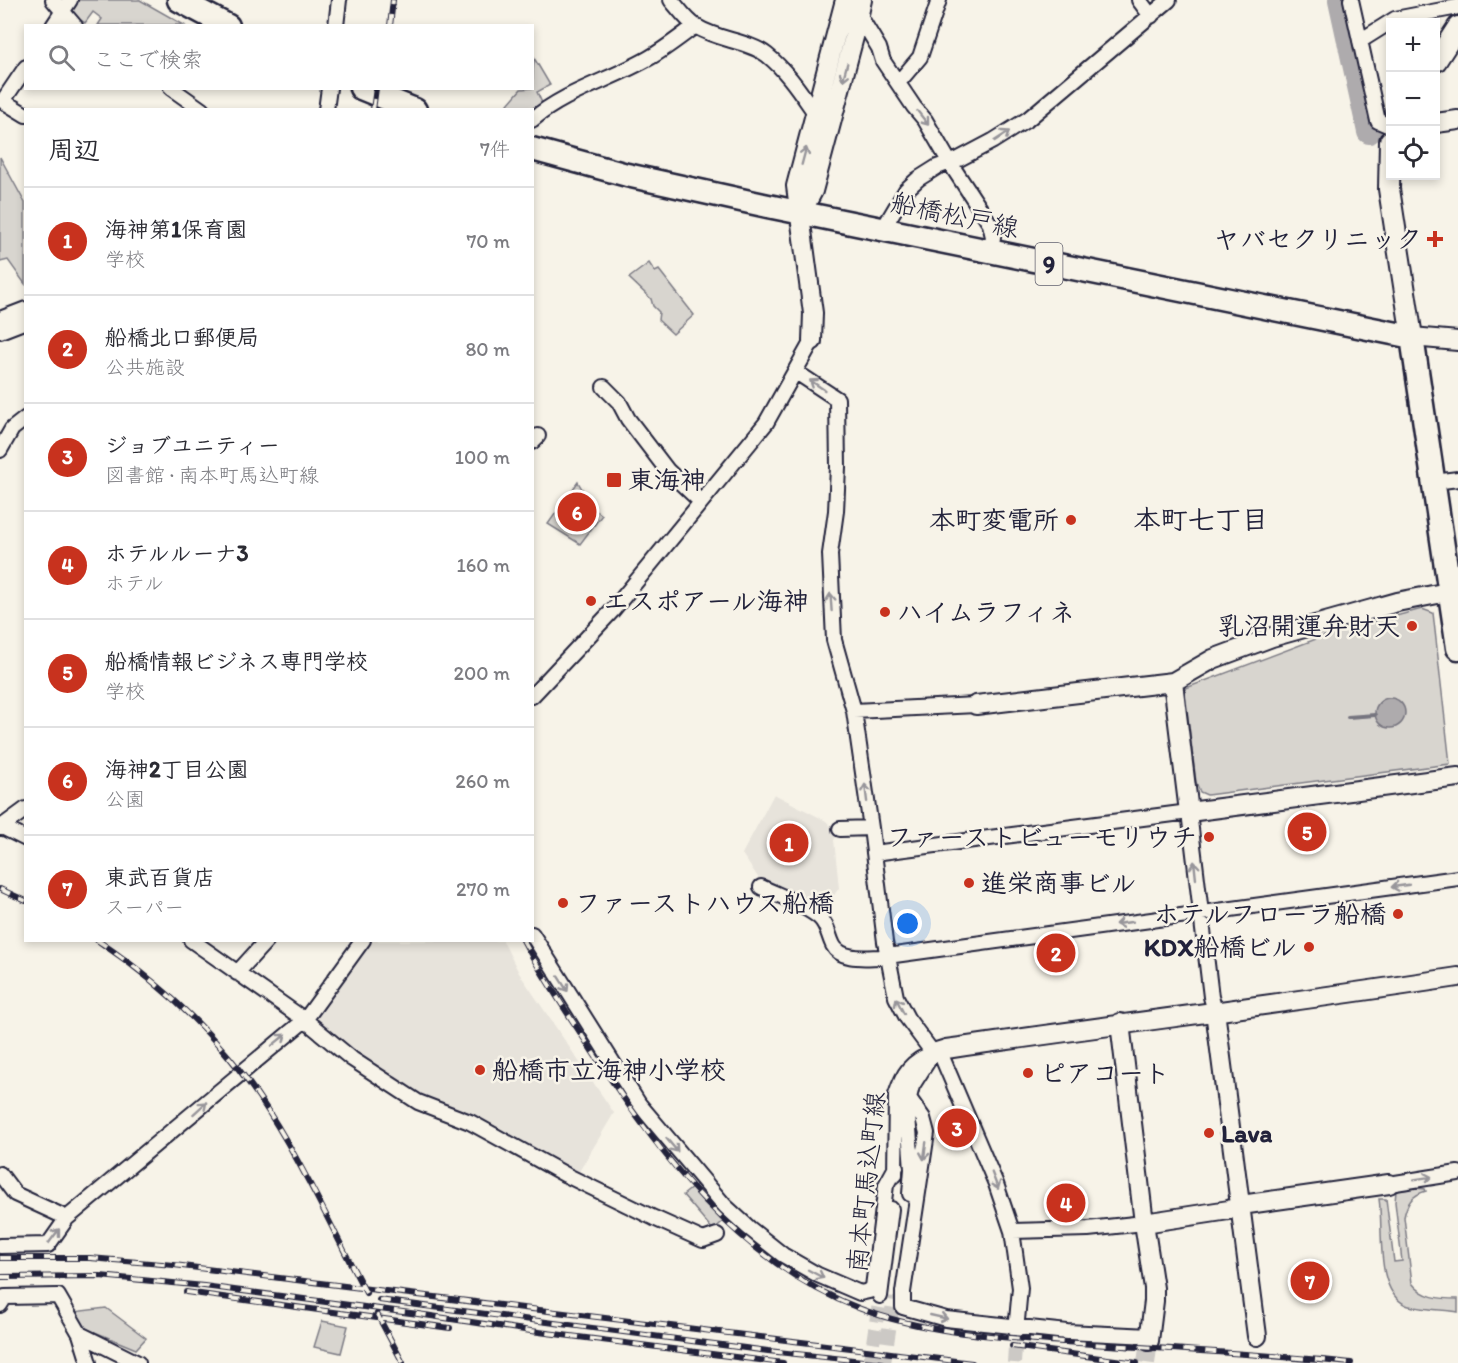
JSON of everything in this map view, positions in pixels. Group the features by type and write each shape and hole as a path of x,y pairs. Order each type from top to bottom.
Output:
{"main road":[{"path":"179,0 224,24"},
{"path":"1440,55 1458,27"},
{"path":"366,90 410,108"},
{"path":"1384,131 1389,189 1434,482 1454,590 1458,648"},
{"name":"船橋松戸線","path":"534,150 627,175 801,213 1412,337"}],"street":[{"path":"53,0 67,5 74,24"},
{"path":"336,24 339,0"},
{"path":"671,0 695,26 767,55 787,75 815,113"},
{"path":"898,83 920,57 939,0"},
{"path":"1139,0 1151,16"},
{"path":"883,229 906,190 918,179 937,167 950,163 993,141 1028,119 1169,0"},
{"path":"1350,0 1384,131"},
{"path":"854,4 879,48 883,61 925,120 990,224 993,237 991,252"},
{"path":"534,694 616,615 701,502 766,423 812,341 813,313 796,186 815,113 854,4"},
{"path":"801,213 813,191 854,4"},
{"path":"54,24 67,5"},
{"path":"1360,41 1395,18 1458,7"},
{"path":"534,118 581,91 649,58 695,26"},
{"path":"24,70 3,101 24,115"},
{"path":"174,90 199,108"},
{"path":"326,108 329,90"},
{"path":"1440,122 1458,120"},
{"path":"0,319 24,310"},
{"path":"0,331 24,322"},
{"path":"1412,337 1458,341"},
{"path":"796,372 837,399 838,467 836,510 830,554 834,640 854,711 888,956 899,1005 936,1052 996,1184 1012,1231 1020,1288 1017,1329"},
{"path":"604,387 619,402 628,419 667,470 701,502"},
{"path":"0,450 12,429 24,420"},
{"path":"1434,482 1458,479"},
{"path":"854,711 976,705 1173,682 1213,659 1272,637 1324,621 1454,590"},
{"path":"1173,682 1210,997 1215,1011 1257,1336"},
{"path":"874,854 1458,777"},
{"path":"0,827 24,810"},
{"path":"0,827 24,838"},
{"path":"840,829 871,828"},
{"path":"761,887 811,911 820,918 826,926 833,945 849,957 888,956 1458,878"},
{"path":"534,937 639,1104 725,1206 783,1255 850,1290 860,1293 869,1291 873,1287 886,1185 896,1167"},
{"path":"194,942 305,1020 352,1059 417,1102 470,1122 566,1174 703,1240 717,1235"},
{"path":"237,973 265,942"},
{"path":"0,1246 48,1245 67,1218 305,1020 362,942"},
{"path":"936,1052 1120,1023 1351,994 1458,977"},
{"path":"909,1098 923,1119 927,1133 903,1292 903,1307 946,1319 1017,1329 1150,1338 1154,1294 1120,1023"},
{"name":"南本町馬込町線","path":"936,1052 912,1086 909,1098 911,1186 887,1297 896,1167 896,1095 910,1067 919,1058 936,1052"},
{"path":"1012,1231 1088,1229 1144,1223 1229,1210 1241,1205 1458,1173"},
{"path":"0,1174 15,1194 67,1218"},
{"path":"0,1305 5,1297 58,1296 80,1334 89,1363"},
{"path":"80,1334 138,1363"}],"shaded area":[{"path":"77,0 140,0 182,24 99,24 102,19 93,12 85,23 74,16 72,8"},
{"path":"534,58 550,85 537,92 543,105 534,111 534,108 510,108 508,104 520,90 534,90"},
{"path":"0,157 24,201 24,283 8,260 0,262"},
{"path":"649,263 655,272 659,270 694,315 673,334 658,320 659,312 653,306 651,299 629,278"},
{"path":"578,482 593,508 602,515 580,544 548,524"},
{"path":"1422,609 1433,613 1450,764 1207,795 1200,792 1196,782 1186,688 1332,633"},
{"path":"1390,698 1401,702 1405,713 1401,724 1390,728 1379,724 1375,713 1379,702"},
{"path":"774,794 826,821 838,833 834,840 839,888 820,915 762,883 742,854"},
{"name":"船橋市立海神小学校","path":"372,942 504,942 519,973 614,1113 577,1175 396,1085 317,1023 315,1017"},
{"path":"697,1184 727,1218 713,1230 683,1195"},
{"path":"1416,1188 1426,1191 1411,1200 1404,1217 1412,1283 1427,1295 1458,1299 1458,1312 1406,1305 1396,1297 1389,1286 1382,1258 1379,1199 1386,1199 1394,1262 1402,1261 1395,1202 1396,1191"},
{"path":"106,1308 146,1338 136,1349 80,1326 73,1312"},
{"path":"322,1321 348,1326 341,1353 314,1347"}],"waterway":[{"path":"1340,0 1369,132"},
{"path":"1348,717 1375,715"}],"tunnel":[{"path":"870,1363 880,1296"},
{"path":"884,1363 894,1297"},
{"path":"1014,1363 1016,1331"},
{"path":"1146,1363 1149,1341"}],"railway":[{"path":"390,24 393,0"},
{"path":"373,108 376,90"},
{"path":"0,889 24,900"},
{"path":"100,942 133,966 183,1009 214,1040 250,1084 304,1172 366,1293"},
{"path":"524,942 616,1087 673,1165 705,1201 740,1234 777,1264 817,1289 885,1317 961,1333 1351,1363"},
{"path":"0,1258 90,1258 174,1265 972,1363"},
{"path":"0,1277 100,1276 204,1286 783,1363"},
{"path":"186,1292 450,1328"},
{"path":"379,1300 768,1351 882,1363"},
{"path":"377,1314 403,1363"},
{"path":"1012,1346 1137,1363"}],"place":[{"name":"ヤバセクリニック","path":"1435,239"},
{"name":"東海神","path":"614,480"},
{"name":"海神2丁目公園","path":"577,512"},
{"name":"本町変電所","path":"1071,520"},
{"name":"エスポアール海神","path":"591,601"},
{"name":"ハイムラフィネ","path":"885,612"},
{"name":"乳沼開運弁財天","path":"1412,626"},
{"name":"船橋情報ビジネス専門学校","path":"1307,832"},
{"name":"ファーストビューモリウチ","path":"1209,837"},
{"name":"海神第1保育園","path":"789,843"},
{"name":"進栄商事ビル","path":"969,883"},
{"name":"ファーストハウス船橋","path":"563,903"},
{"name":"ホテルフローラ船橋","path":"1398,914"},
{"name":"KDX船橋ビル","path":"1309,947"},
{"name":"船橋北口郵便局","path":"1056,953"},
{"name":"船橋市立海神小学校","path":"480,1070"},
{"name":"ピアコート","path":"1028,1073"},
{"name":"ジョブユニティー","path":"957,1128"},
{"name":"Lava","path":"1209,1133"},
{"name":"ホテルルーナ3","path":"1066,1203"},
{"name":"東武百貨店","path":"1310,1281"}],"district":[{"name":"本町七丁目","path":"1201,519"}]}
